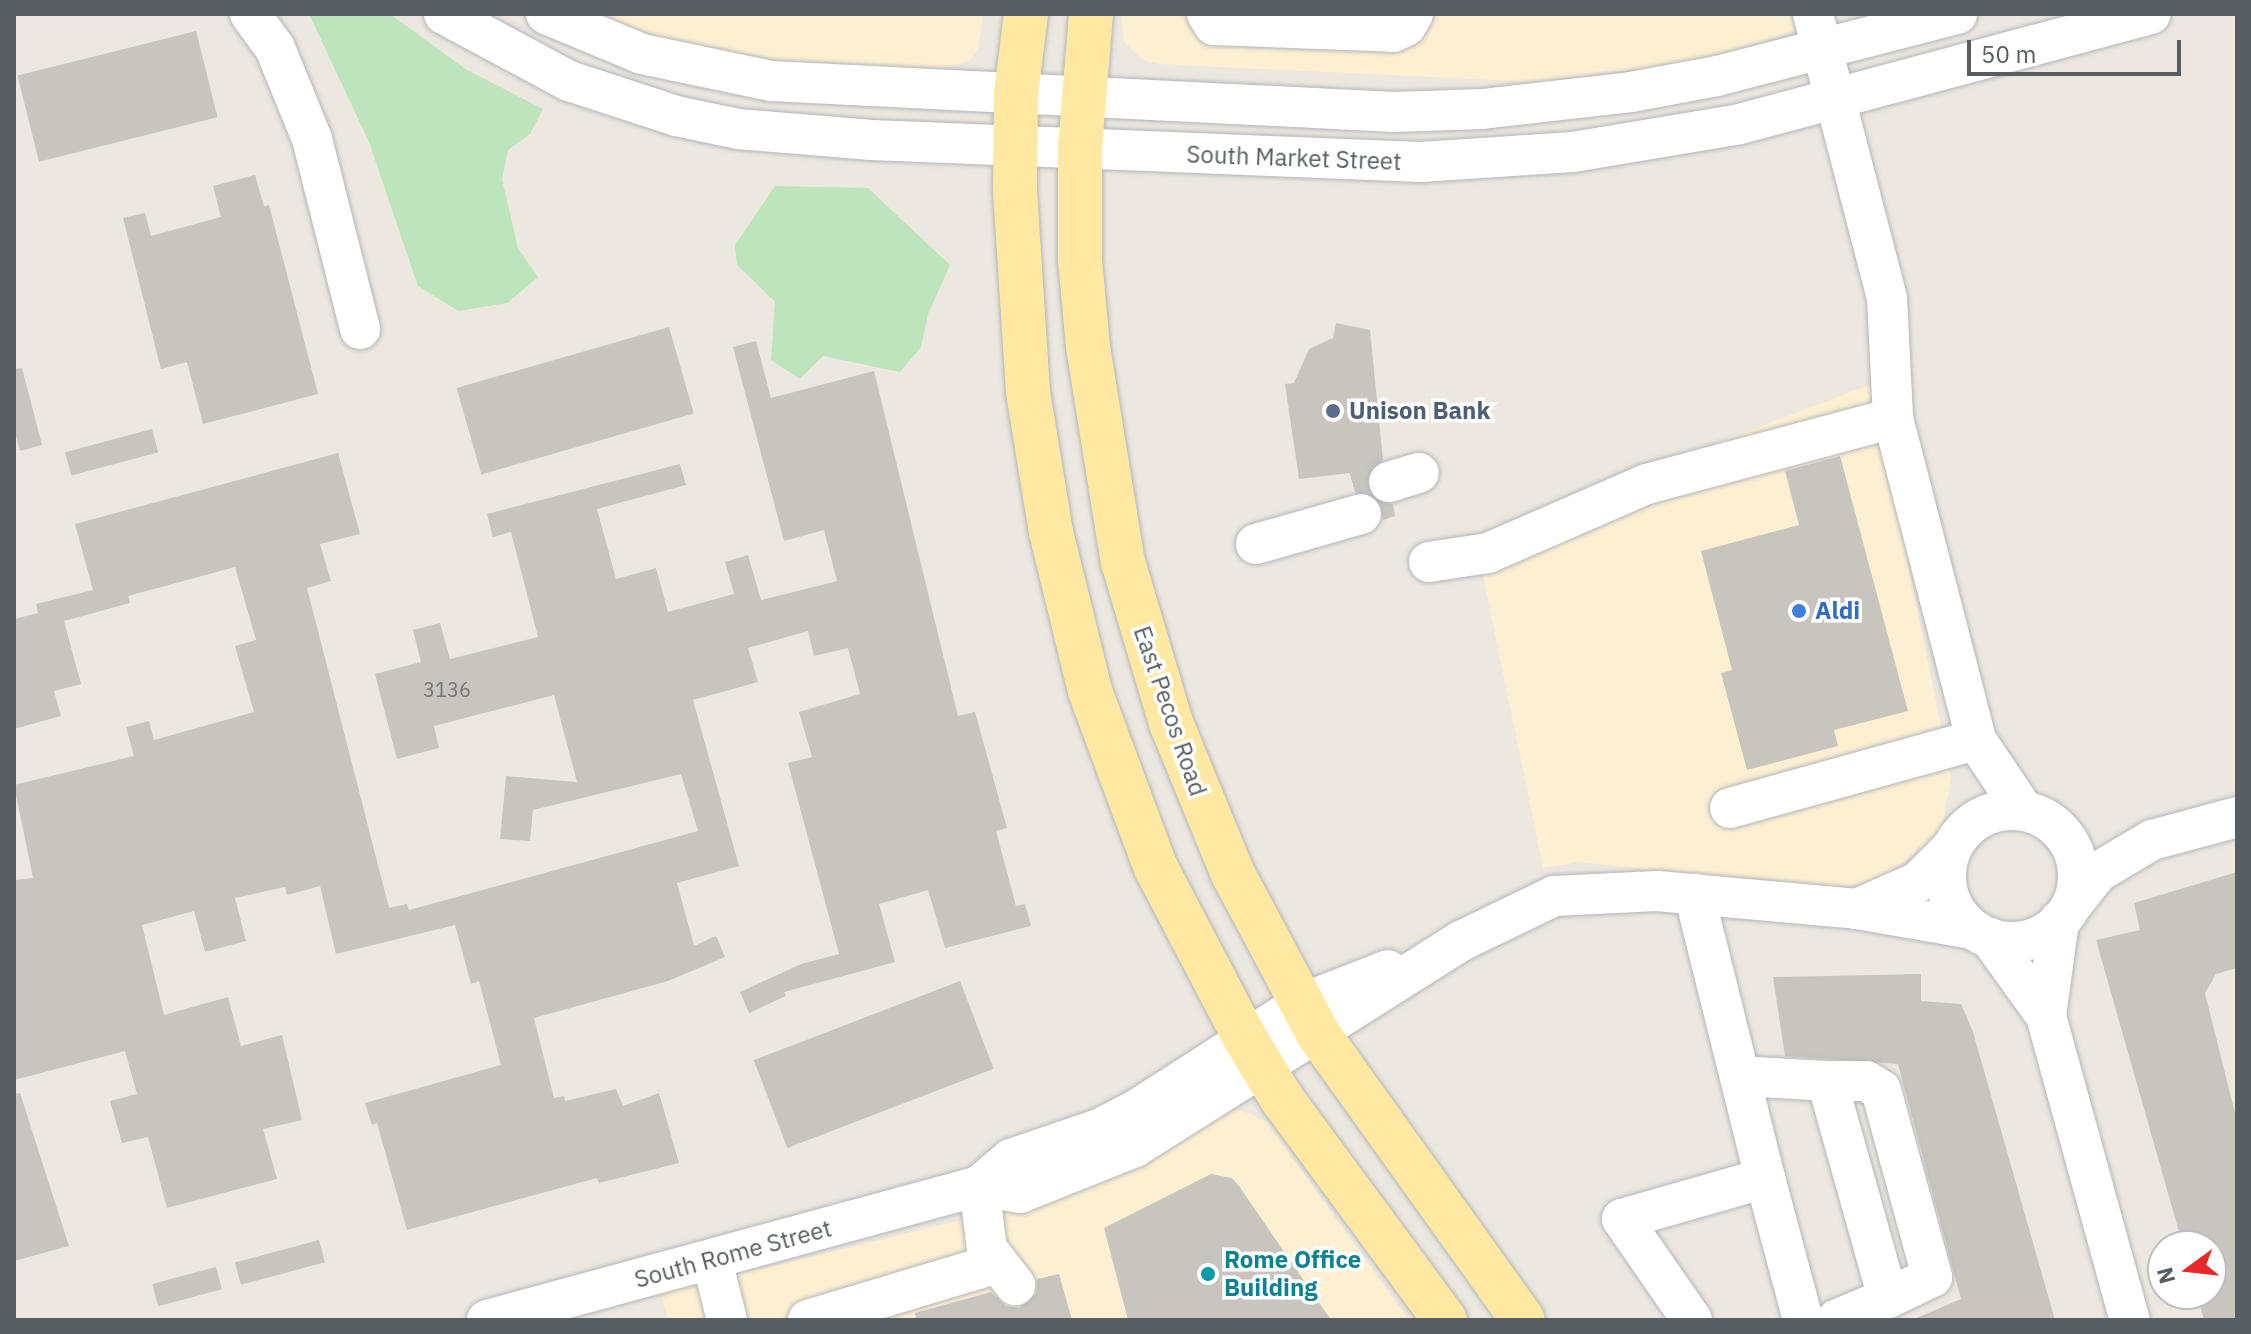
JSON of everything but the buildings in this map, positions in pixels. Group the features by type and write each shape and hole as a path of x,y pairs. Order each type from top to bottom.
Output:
{"main road":[{"path":"1026,14 1016,94 1015,144 1028,392 1072,624 1090,691 1147,847 1254,1054 1445,1320"},
{"name":"East Pecos Road","path":"1091,14 1080,147 1080,260 1088,347 1123,562 1171,723 1200,800 1310,1020 1523,1320"}],"street":[{"path":"250,14 275,48 312,139 360,329"},
{"name":"South Market Street","path":"444,14 569,81 676,116 801,136 1259,158 1421,162 1493,158 1659,140 1836,98 2151,14"},
{"name":"South Market Street","path":"546,14 642,54 771,81 1394,112 1482,109 1631,92 1818,32 1957,14"},
{"path":"1207,14 1214,25 1391,21"},
{"path":"1818,32 1887,298 1893,418 1978,746 2023,810 2061,832 2152,840"},
{"path":"1429,562 1488,553 1647,484 1893,418"},
{"path":"1253,533 1390,494"},
{"path":"1730,808 1978,746"},
{"path":"1978,746 1948,893 2046,1016 2130,1320"},
{"path":"1857,909 1918,882 1957,840 2001,810 2023,810"},
{"path":"1981,933 2027,940 2065,914 2098,872 2152,840 2237,817"},
{"path":"2046,1016 2065,914 2077,869 2061,832"},
{"name":"South Rome Street","path":"487,1320 979,1186 1011,1159 1099,1129 1254,1054 1310,1020 1554,896 1641,890 1694,894 1857,909 1981,933"},
{"path":"1694,894 1803,1320"},
{"path":"1741,1076 1827,1081 1888,1298 1836,1320"},
{"path":"1692,1320 1622,1219 1765,1178"},
{"path":"808,1320 1007,1274 987,1249 979,1186"},
{"path":"712,1260 727,1320"}],"shaded area":[{"path":"589,14 983,14 978,49 969,61 934,70 769,60 667,39"},
{"path":"1121,14 1839,14 1751,46 1668,65 1536,82 1158,64 1143,60 1124,42"},
{"path":"1872,384 1951,777 1941,834 1881,879 1828,890 1581,862 1543,868 1475,535"},
{"path":"1237,1109 1266,1121 1409,1320 668,1320 661,1293 1035,1202"}],"green space":[{"path":"309,14 390,14 467,70 543,109 530,134 508,150 502,179 518,248 538,277 507,303 458,311 418,286 369,142"},
{"path":"775,186 868,188 950,265 928,314 921,347 900,372 823,356 800,379 771,360 775,302 737,265 735,245"}],"tunnel":[{"path":"1355,492 1389,482"}],"place":[{"name":"Unison Bank","path":"1333,411"},
{"name":"Aldi","path":"1799,611"},
{"name":"Rome Office Building","path":"1208,1274"}]}
